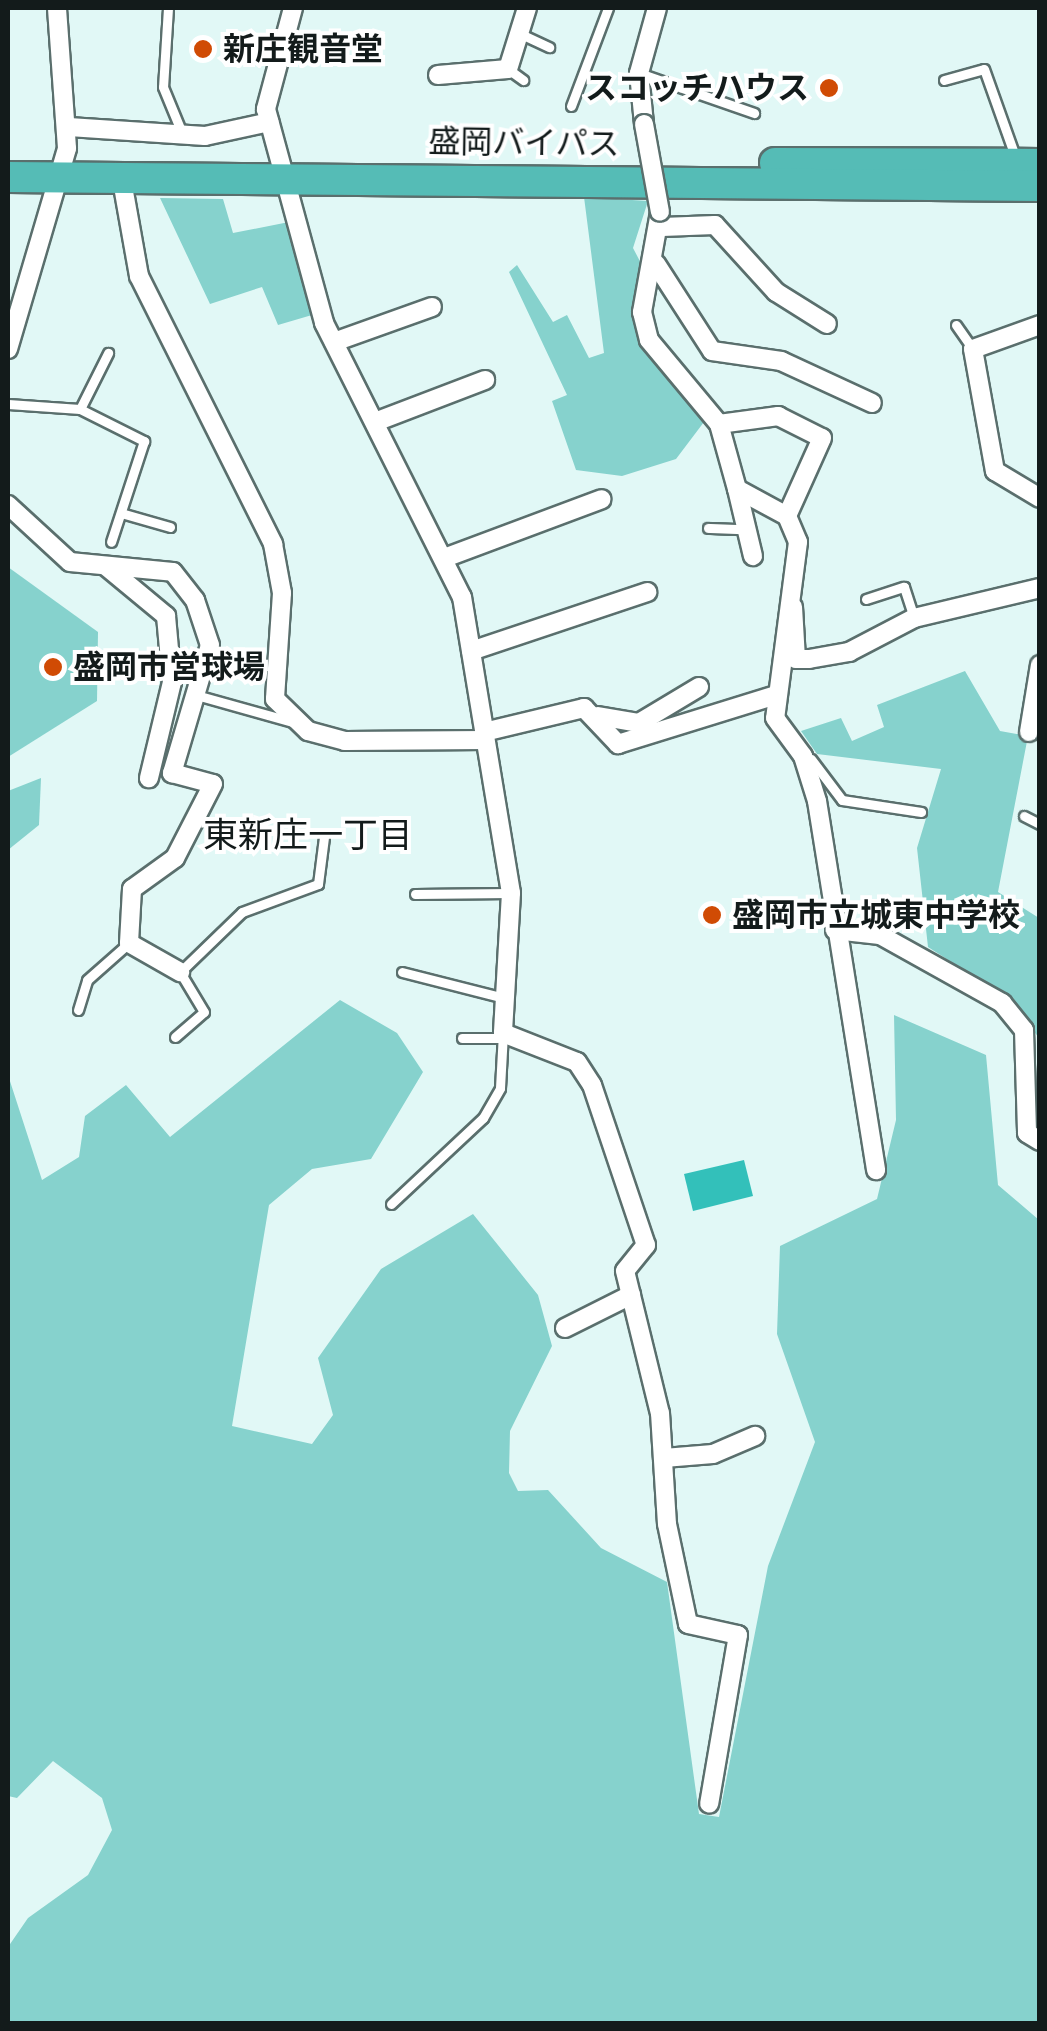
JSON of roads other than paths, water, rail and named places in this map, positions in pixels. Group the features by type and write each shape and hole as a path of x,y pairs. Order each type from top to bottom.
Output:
{"highway":[{"name":"盛岡バイパス","path":"8,156 63,153 283,168"},
{"name":"盛岡バイパス","path":"8,177 63,153 121,175 283,168 1031,175"}],"street":[{"path":"8,348 63,153 57,8"},
{"path":"293,8 272,64 270,122 334,342 447,557 471,651 511,893 500,997 503,1036 586,1072 642,1224 646,1245 625,1270 664,1458 688,1624 738,1635 709,1804"},
{"path":"438,75 516,74 527,8"},
{"path":"657,8 639,73 661,220 656,264 642,312 649,340 718,424 752,533 753,556"},
{"path":"63,153 270,122"},
{"path":"121,175 144,290 269,530 282,593 275,699 300,725 375,744 485,736 584,708 598,716 618,744 773,696"},
{"path":"661,220 716,225 776,292 826,324"},
{"path":"656,264 712,351 780,361 872,403"},
{"path":"334,342 432,307"},
{"path":"1040,325 973,349 996,471 1040,498"},
{"path":"375,422 485,380"},
{"path":"718,424 778,416 822,438 787,516 799,560 773,696 781,732 804,756 828,854 835,930 876,1170"},
{"path":"738,488 787,516"},
{"path":"447,557 602,500"},
{"path":"8,505 70,562 186,579 210,646 172,773 213,784 174,858 132,889 129,943 180,972"},
{"path":"107,566 166,616 172,682 149,778"},
{"path":"792,592 796,658 850,652 914,618 1040,588"},
{"path":"471,651 646,592"},
{"path":"1029,732 1040,664"},
{"path":"598,716 610,713 623,728 639,723 699,687"},
{"path":"835,930 880,935 1002,1003 1024,1030 1027,1133 1040,1141"},
{"path":"565,1328 631,1295"},
{"path":"664,1458 714,1454 755,1436"}],"lane":[{"path":"168,8 163,87 182,136"},
{"path":"570,106 608,8"},
{"path":"523,35 549,47"},
{"path":"944,80 984,70 1031,175"},
{"path":"639,73 754,114"},
{"path":"956,324 973,349"},
{"path":"80,408 108,353"},
{"path":"8,404 80,408 144,441 111,542"},
{"path":"121,513 170,527"},
{"path":"708,528 734,522 752,533"},
{"path":"866,599 904,588 914,618"},
{"path":"196,695 300,725"},
{"path":"804,756 842,800 921,812"},
{"path":"1024,816 1040,824"},
{"path":"175,1037 204,1012 180,972 242,912 318,884 326,871 324,837"},
{"path":"415,894 511,893"},
{"path":"78,1010 87,980 129,943"},
{"path":"402,972 500,997"},
{"path":"391,1204 483,1118 500,1088 503,1036 462,1038"}],"place":[{"name":"新庄観音堂","path":"203,49"},
{"name":"スコッチハウス","path":"829,88"},
{"name":"盛岡市営球場","path":"53,667"},
{"name":"盛岡市立城東中学校","path":"712,915"}],"district":[{"name":"東新庄一丁目","path":"308,835"}]}
